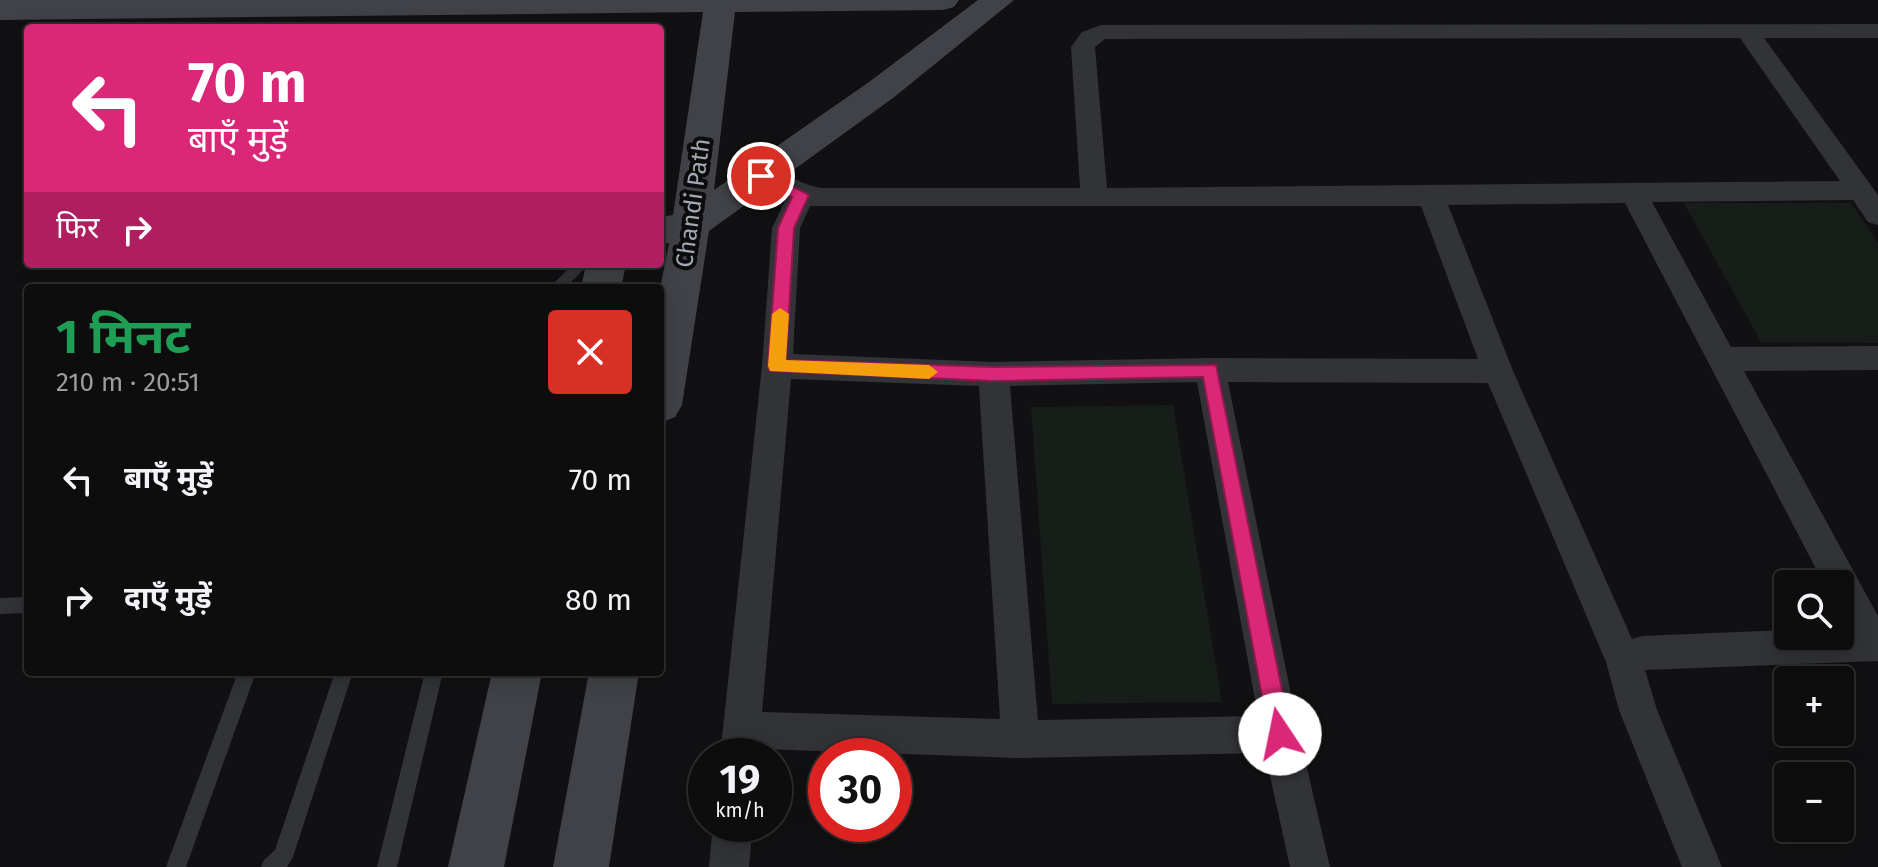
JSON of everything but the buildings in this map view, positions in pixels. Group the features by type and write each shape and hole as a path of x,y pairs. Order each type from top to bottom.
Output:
{"main road":[{"path":"0,10 661,10 721,1 943,0"},
{"path":"675,228 761,176 881,90 998,0"},
{"name":"Chandi Path","path":"664,358 675,228 721,1"},
{"path":"476,867 516,676"},
{"path":"581,867 613,676"}],"street":[{"path":"1094,196 1083,47 1090,37 1101,32 1878,31"},
{"path":"1748,33 1878,215"},
{"path":"761,176 801,195 821,198 1431,196 1860,190"},
{"path":"1624,662 1642,653 1876,644 1633,192"},
{"path":"741,738 777,366 786,228 801,195"},
{"path":"1431,196 1498,371 1624,662 1638,710 1702,867"},
{"path":"1722,359 1878,358"},
{"path":"777,366 994,374 1210,370 1498,371"},
{"path":"1210,370 1280,734 1310,867"},
{"path":"994,374 1020,739"},
{"path":"792,742 1280,734"},
{"path":"729,867 731,842"}],"lane":[{"path":"560,284 578,268"},
{"path":"0,606 24,605"},
{"path":"176,867 246,676"},
{"path":"271,867 283,857 343,676"},
{"path":"387,867 433,676"}],"shaded area":[{"path":"1684,203 1851,203 1878,243 1878,343 1761,342"},
{"path":"1173,405 1222,702 1052,704 1031,407"}],"slow traffic":[{"path":"780,314 777,366 929,372"}],"route":[{"path":"761,176 801,195 786,228 777,366 994,374 1210,370 1280,734"}]}
